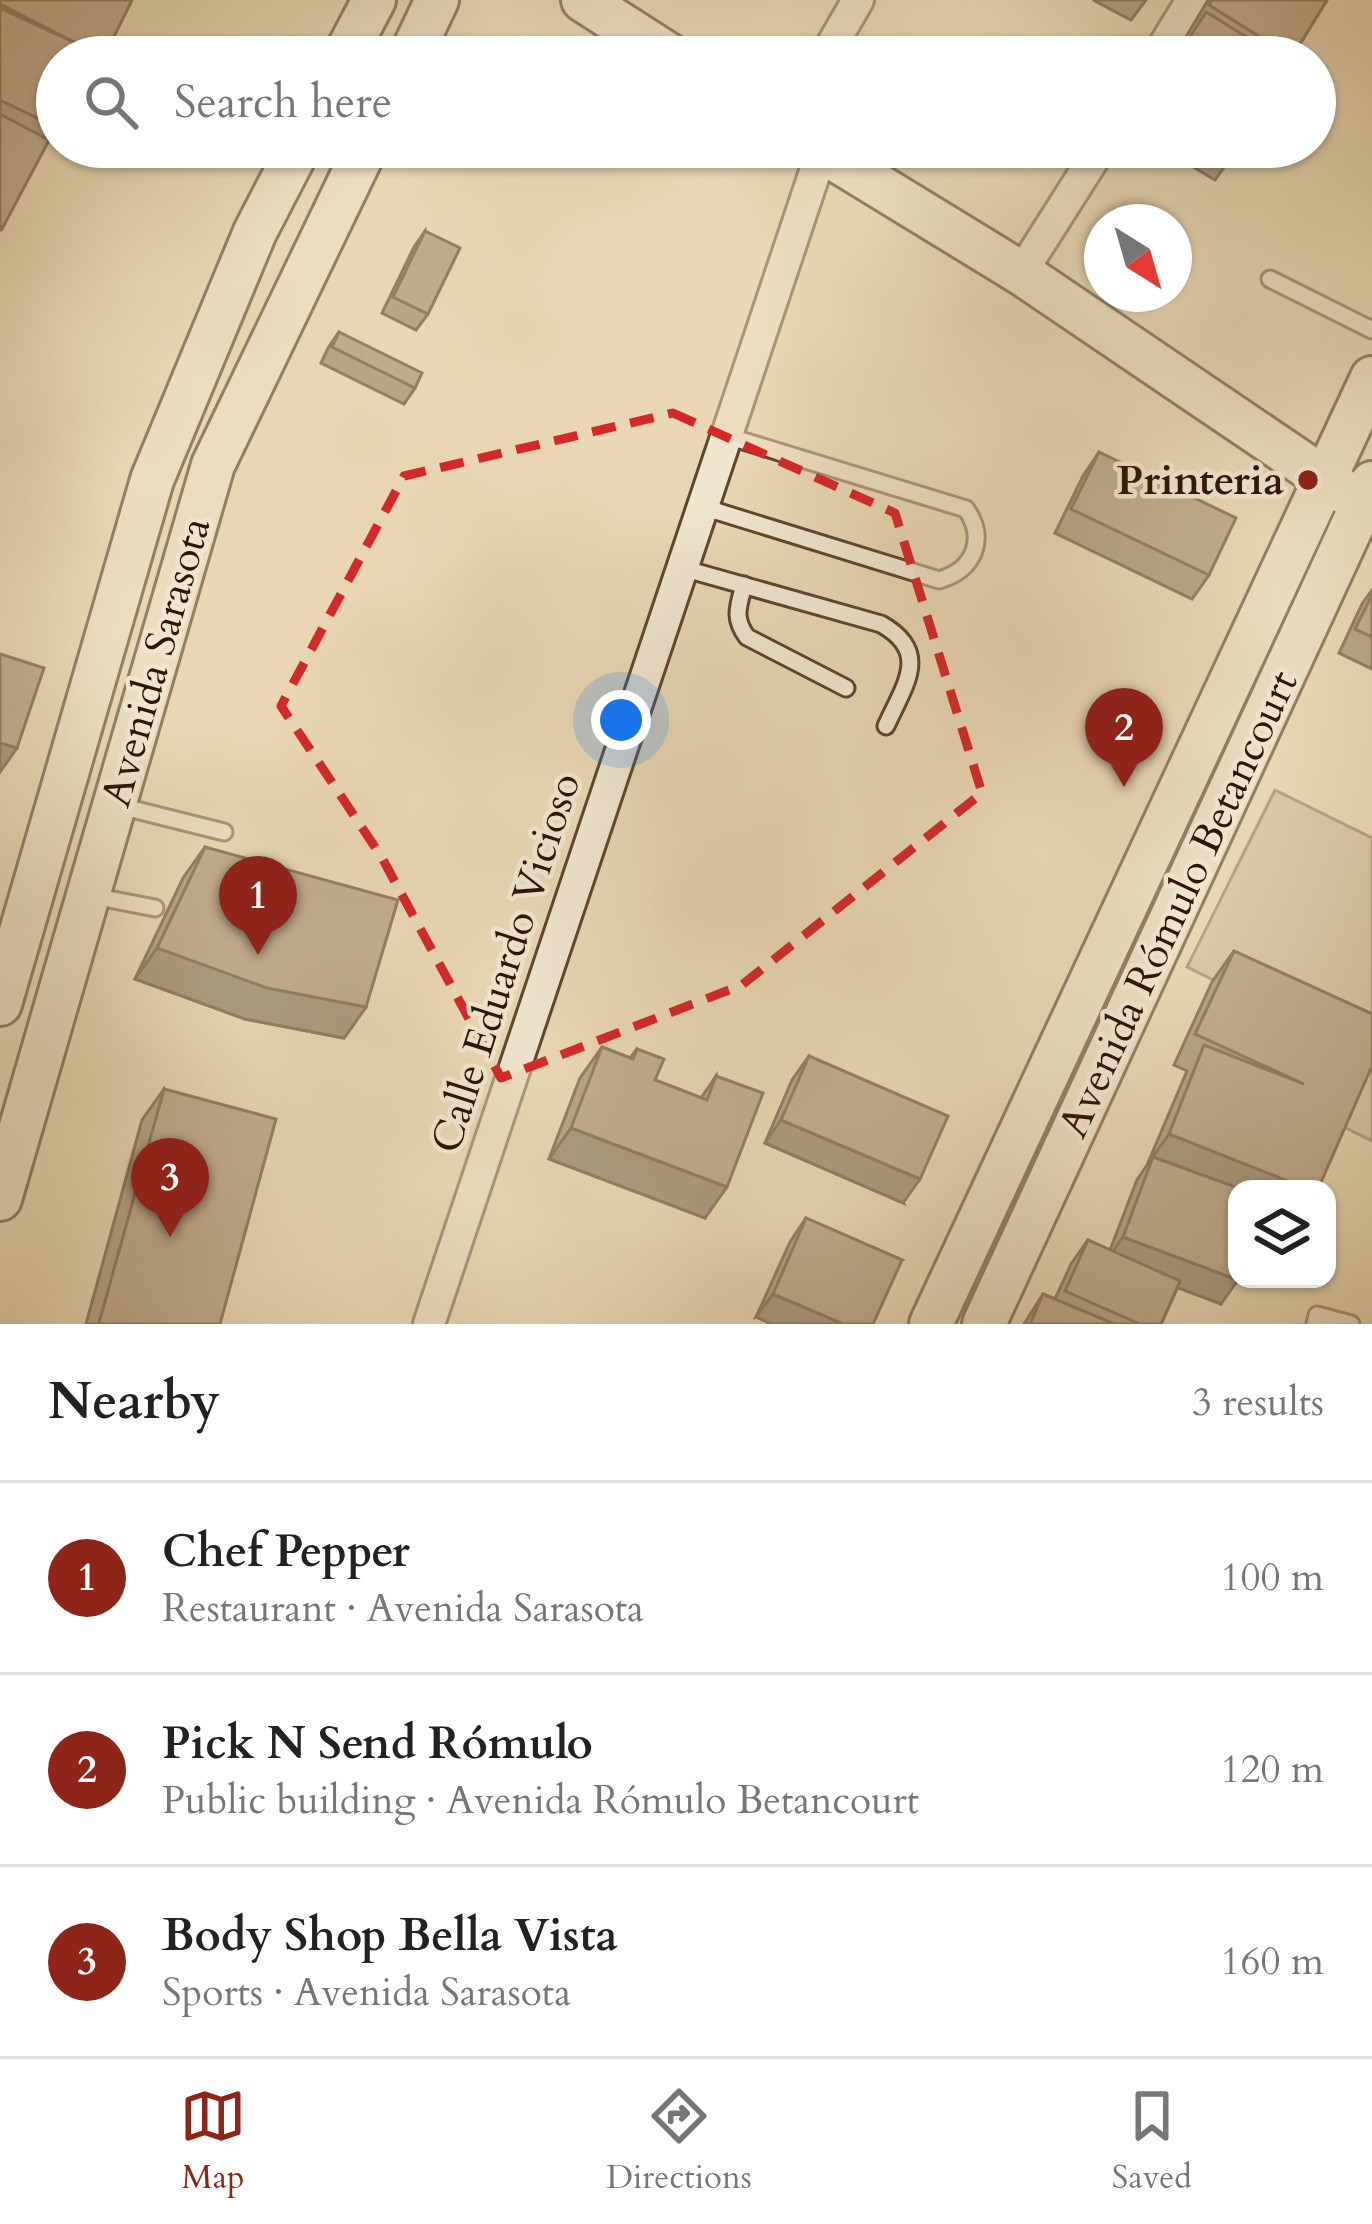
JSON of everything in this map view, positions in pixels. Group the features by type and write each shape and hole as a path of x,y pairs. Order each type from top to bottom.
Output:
{"main road":[{"path":"355,36 374,0"},
{"path":"420,36 437,0"},
{"path":"583,0 639,36"},
{"name":"Avenida Sarasota","path":"0,1004 152,480 255,232 287,168"},
{"name":"Avenida Sarasota","path":"0,1199 213,465 356,168"},
{"path":"849,168 1021,273 1324,477 1369,499"},
{"name":"Avenida Rómulo Betancourt","path":"931,1324 1372,378"},
{"name":"Avenida Rómulo Betancourt","path":"984,1324 1369,499"}],"street":[{"path":"837,36 858,0"},
{"path":"1170,36 1192,0"},
{"name":"Calle Eduardo Vicioso","path":"430,1324 812,168"},
{"path":"1021,273 1088,168"}],"lane":[{"path":"1270,279 1372,330"},
{"path":"703,507 939,580 964,569 977,546 977,532 966,508 727,436"},
{"path":"682,568 881,624 901,635 909,645 910,667 886,726"},
{"path":"744,585 736,614 747,637 846,688"},
{"path":"114,804 224,832"},
{"path":"88,895 154,908"},
{"path":"1316,1324 1317,1315 1351,1324"}],"highlighted area":[{"path":"673,413 895,513 982,793 742,985 501,1078 381,856 281,706 404,476"}],"shaded area":[{"path":"1275,790 1372,838 1372,1141 1330,1120 1363,1053 1187,967"}],"building":[{"path":"0,0 132,0 114,36 63,36"},
{"path":"1212,0 1327,0 1305,36 1258,36 1209,5"},
{"path":"0,8 60,36 36,36 36,117 0,100"},
{"path":"1206,12 1245,36 1191,36"},
{"path":"0,114 36,133 36,165 0,228"},
{"path":"425,231 460,248 428,314 393,297"},
{"path":"339,332 422,373 415,388 332,347"},
{"path":"1099,452 1236,518 1209,575 1071,509"},
{"path":"1372,595 1372,637 1355,629"},
{"path":"0,654 44,668 17,748 0,743"},
{"path":"205,847 398,900 366,1007 267,988 157,948"},
{"path":"1234,951 1372,1014 1372,1066 1322,1180 1285,1180 1169,1134 1204,1045 1304,1084 1195,1034"},
{"path":"602,1047 633,1059 637,1049 664,1059 655,1080 707,1100 716,1076 763,1093 727,1187 571,1128"},
{"path":"809,1056 948,1116 920,1179 781,1120"},
{"path":"164,1089 276,1119 220,1324 99,1323"},
{"path":"1153,1157 1228,1184 1228,1276 1123,1237"},
{"path":"806,1218 902,1260 873,1324 843,1324 773,1294"},
{"path":"1088,1240 1180,1281 1161,1324 1140,1324 1065,1291"},
{"path":"1043,1294 1114,1324 1030,1324"}],"place":[{"name":"Printeria","path":"1308,480"},
{"name":"Pick N Send Rómulo","path":"1124,787"},
{"name":"Chef Pepper","path":"258,955"},
{"name":"Body Shop Bella Vista","path":"170,1237"}]}
